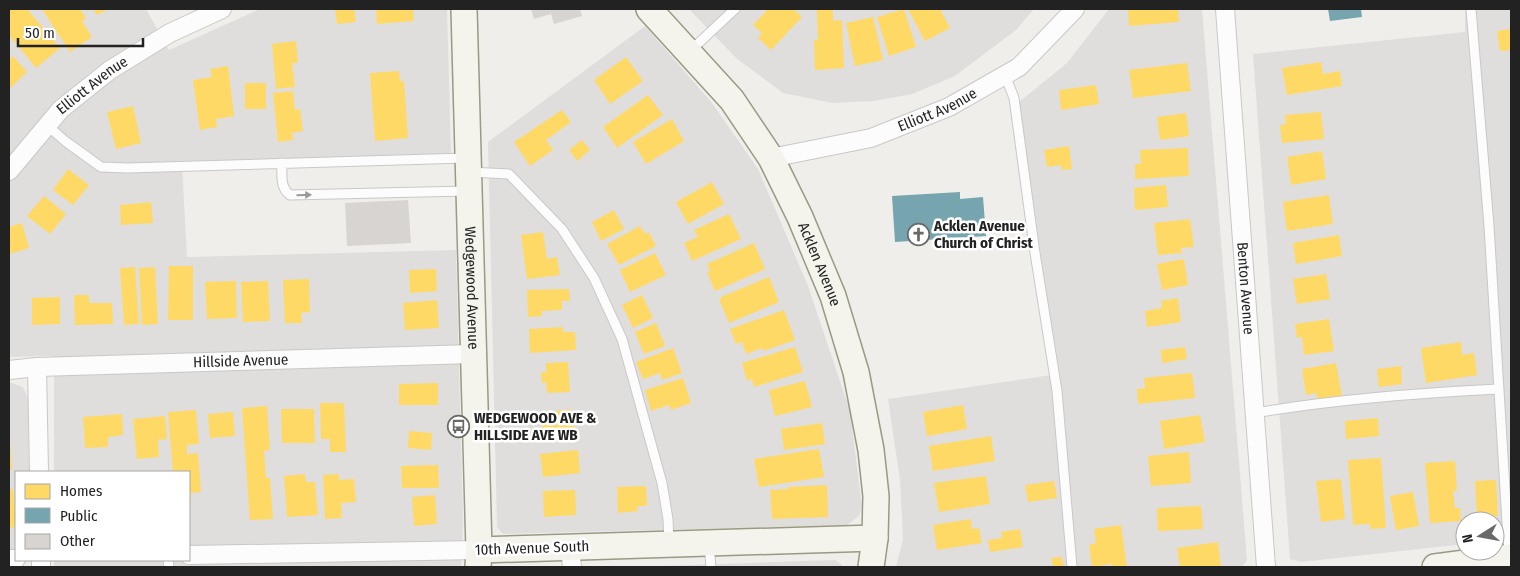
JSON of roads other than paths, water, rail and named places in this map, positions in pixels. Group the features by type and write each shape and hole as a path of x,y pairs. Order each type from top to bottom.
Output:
{"street":[{"name":"Elliott Avenue","path":"9,171 62,109 110,70 170,33 222,9"},
{"name":"Wedgewood Avenue","path":"464,9 478,558"},
{"name":"Acklen Avenue","path":"649,9 732,100 771,158 800,217 833,296 856,372 871,450 876,496 875,538 871,567"},
{"name":"Elliott Avenue","path":"771,158 872,138 949,107 1018,67 1076,9"},
{"name":"Benton Avenue","path":"1225,9 1266,567"},
{"name":"Hillside Avenue","path":"9,370 37,367 473,354"},
{"path":"37,367 39,471"},
{"name":"10th Avenue South","path":"190,555 303,560 571,557 669,543 875,538"},
{"path":"1434,567 1510,558"}],"lane":[{"path":"689,52 735,9"},
{"path":"1471,9 1489,226 1510,558"},
{"path":"1005,75 1014,98 1035,253 1057,391 1072,567"},
{"path":"48,126 101,167 128,168 282,163 469,174 510,174 562,229 594,278 622,338 662,483 668,519 669,543"},
{"path":"282,163 283,187 285,192 290,195 469,174"},
{"path":"1255,413 1370,397 1499,390"},
{"path":"709,542 711,567"}],"place":[{"name":"Acklen Avenue Church of Christ","path":"918,235"},
{"name":"WEDGEWOOD AVE & HILLSIDE AVE WB","path":"458,427"}]}
